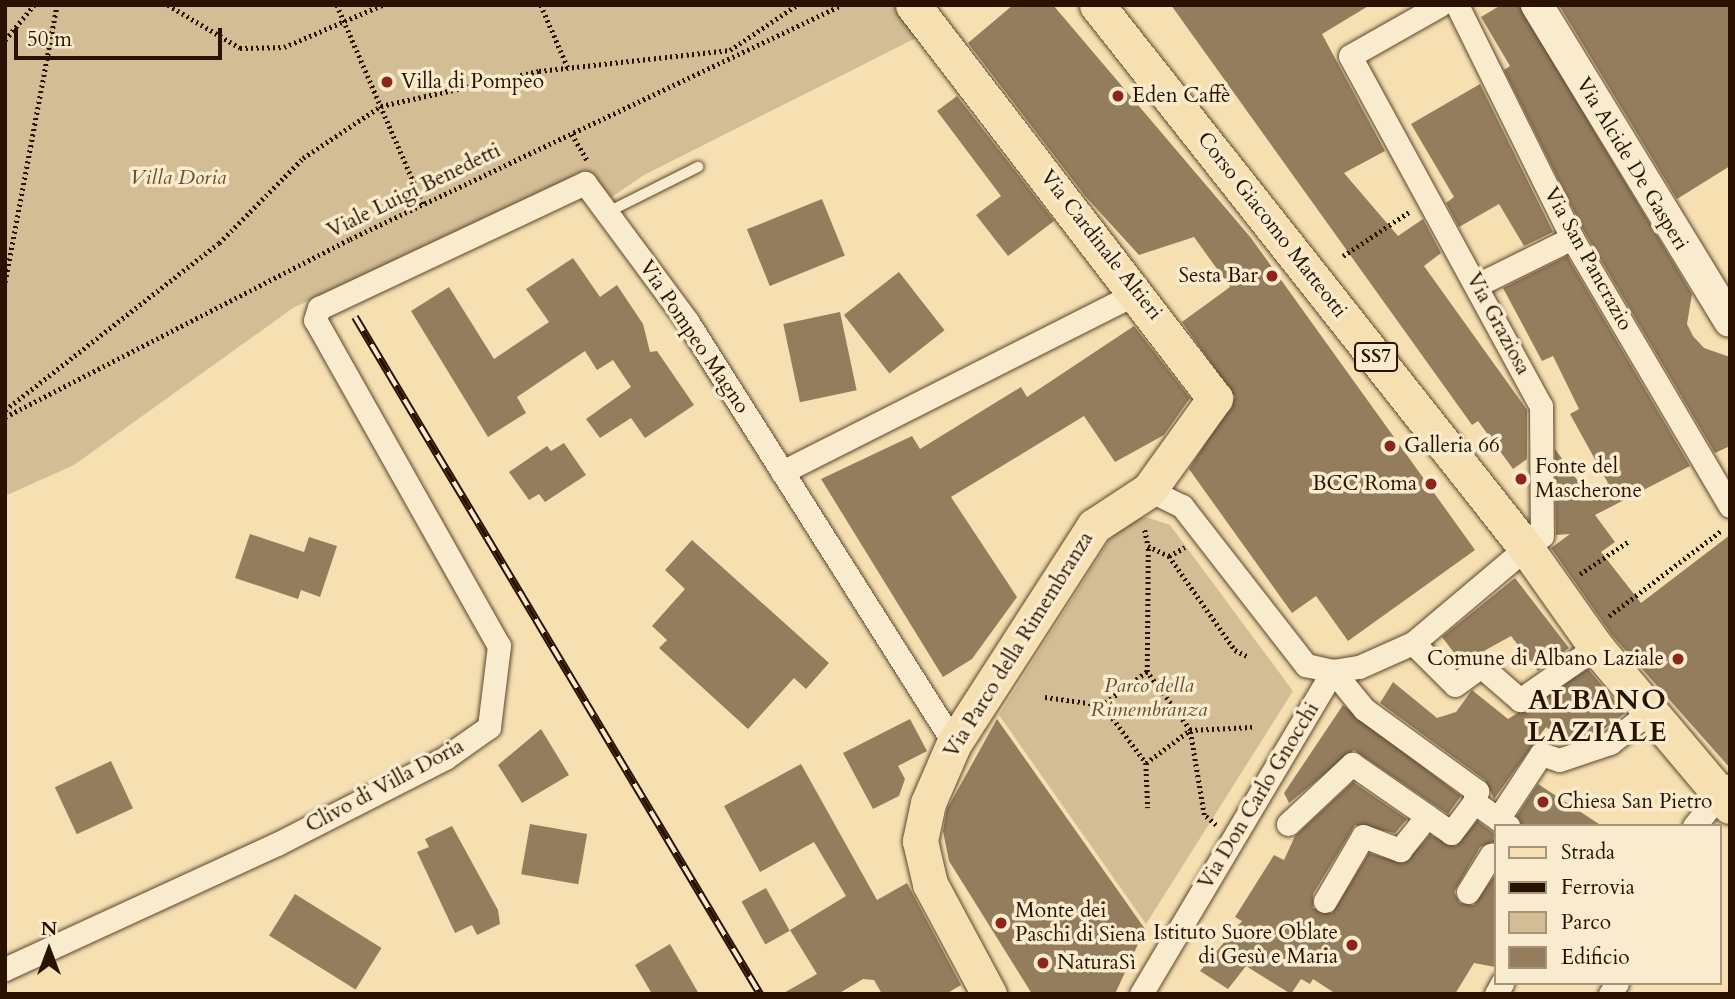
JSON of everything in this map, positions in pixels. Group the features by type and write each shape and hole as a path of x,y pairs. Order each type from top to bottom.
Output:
{"main road":[{"name":"Via Cardinale Altieri","path":"913,5 1138,292 1215,398 1143,493"},
{"name":"Corso Giacomo Matteotti","path":"1097,5 1534,542 1553,593 1648,713"},
{"name":"Via Parco della Rimembranza","path":"989,994 930,884 920,841 928,803 954,743 1094,526 1143,493"},
{"name":"SS7","path":"1648,713 1727,797"}],"street":[{"name":"Via Graziosa","path":"1440,5 1350,56 1393,128 1541,405 1534,542"},
{"name":"Via San Pancrazio","path":"1457,5 1572,238 1730,506"},
{"name":"Via Alcide De Gasperi","path":"1537,5 1730,321"},
{"name":"Via Pompeo Magno","path":"319,308 586,183 782,472 954,743"},
{"path":"1477,285 1572,238"},
{"path":"782,472 1138,292"},
{"name":"Clivo di Villa Doria","path":"5,969 277,844 444,758 489,727 500,681 499,646 316,330 319,308"},
{"path":"1143,493 1170,496 1204,536 1282,641 1306,664 1334,671 1359,667 1413,643 1534,542"},
{"path":"1413,643 1455,685 1481,666 1520,700 1591,640"},
{"path":"1288,824 1352,764 1451,833 1474,802 1477,790 1364,709 1334,671"},
{"name":"Via Don Carlo Gnocchi","path":"1141,994 1334,671"},
{"path":"1474,802 1503,822 1528,771 1541,754 1559,760 1610,743 1648,713"},
{"path":"1696,824 1727,797"},
{"path":"1325,901 1363,836 1400,850 1427,817"},
{"path":"1468,891 1494,854"}],"lane":[{"path":"608,212 698,167"}],"path":[{"path":"5,40 34,5"},
{"path":"5,282 57,5"},
{"path":"168,5 240,48 284,47 382,5"},
{"path":"337,5 423,204"},
{"path":"541,5 568,68"},
{"path":"5,410 219,243 303,158 381,106 568,68 730,50 797,5"},
{"name":"Viale Luigi Benedetti","path":"5,417 423,204 828,8 842,5"},
{"path":"572,134 583,153"},
{"path":"1343,256 1412,209"},
{"path":"1143,493 1148,546 1147,672 1190,730 1208,821"},
{"path":"1591,640 1730,524"},
{"path":"1169,556 1204,536"},
{"path":"1553,593 1629,541"},
{"path":"1148,546 1169,556 1235,650 1249,657"},
{"path":"1045,697 1103,705 1147,672"},
{"path":"1103,705 1146,763 1148,808"},
{"path":"1146,763 1190,730 1252,727"}],"green space":[{"name":"Villa Doria","path":"5,5 896,5 922,35 644,175 606,201 584,171 293,308 74,465 5,496"},
{"name":"Parco della Rimembranza","path":"1146,517 1170,525 1293,691 1146,924 999,715 1110,539 1124,523"}],"building":[{"path":"1013,5 1053,5 1251,238 1475,550 1348,641 1316,596 1292,613 1189,469 1235,397 1182,322 1230,287 1194,237 1139,255 1086,197 968,43"},
{"path":"1171,5 1370,5 1322,34 1385,151 1344,173 1398,236 1423,219 1441,253 1424,266 1527,410 1527,459 1513,469 1478,421 1472,425"},
{"path":"1501,5 1519,5 1692,294 1687,324 1693,336 1704,348 1730,357 1730,446 1715,453 1584,231 1504,70 1510,66 1481,17"},
{"path":"1559,5 1730,5 1730,166 1677,199"},
{"path":"1480,84 1553,232 1524,246 1499,204 1459,227 1446,203 1454,197 1411,124"},
{"path":"957,96 1054,221 1008,256 976,215 1001,196 937,111"},
{"path":"822,199 845,256 770,286 747,229"},
{"path":"1567,256 1690,466 1595,515 1615,542 1601,552 1641,603 1730,535 1730,768 1612,635 1551,548 1570,534 1556,535 1555,449 1588,495 1608,483 1570,414 1579,409 1553,356 1542,361 1503,288"},
{"path":"573,258 600,297 617,285 643,324 650,352 657,351 694,405 645,438 631,418 600,438 586,419 631,387 613,360 597,370 585,351 517,397 526,413 488,437 411,311 449,287 494,359 549,322 526,289"},
{"path":"899,272 945,330 889,373 844,315"},
{"path":"840,312 857,390 800,402 783,324"},
{"path":"1134,326 1190,398 1164,435 1115,462 1084,416 951,497 1017,597 972,659 943,677 821,479 912,436 920,449 1021,387 1027,397"},
{"path":"564,443 586,475 545,502 539,494 529,500 509,472 547,446 551,451"},
{"path":"250,534 304,552 309,537 337,546 320,597 301,590 298,599 235,578"},
{"path":"692,540 829,663 806,689 794,678 748,729 659,648 667,640 652,626 685,589 665,570"},
{"path":"1515,578 1569,648 1538,671 1511,636 1462,663 1442,637"},
{"path":"1588,669 1625,713 1603,730 1567,743 1546,727 1494,799 1485,780 1380,703 1393,682 1437,718 1456,712 1472,690 1508,719"},
{"path":"1343,705 1461,796 1448,814 1354,750 1289,803 1284,793"},
{"path":"910,719 927,751 898,766 905,779 899,796 873,809 843,753"},
{"path":"997,719 1145,929 1115,994 1032,994 949,861 943,831 947,809"},
{"path":"541,729 569,775 522,803 498,765"},
{"path":"111,761 133,808 77,834 55,787"},
{"path":"801,764 877,900 907,883 961,985 946,994 882,994 874,980 863,979 838,994 782,994 817,974 790,930 846,896 814,842 760,872 724,806"},
{"path":"1353,782 1407,819 1395,833 1355,825 1313,894 1313,908 1332,913 1369,853 1404,863 1430,835 1456,846 1477,821 1494,833 1494,842 1480,847 1454,892 1460,903 1474,905 1494,876 1494,967 1474,963 1455,994 1336,994 1313,979 1310,984 1301,979 1291,994 1246,966 1228,989 1200,971 1242,921 1235,917 1274,855 1284,860 1295,836"},
{"name":"Chiesa San Pietro","path":"1538,784 1599,824 1521,824 1517,816"},
{"path":"530,824 587,834 578,884 521,874"},
{"path":"452,826 498,910 500,924 477,935 472,925 455,933 417,852 429,847 425,839"},
{"path":"766,888 790,931 765,944 742,902"},
{"path":"295,894 382,948 356,990 269,936"},
{"path":"670,944 699,994 652,994 635,965"}],"railway":[{"path":"355,317 760,994"}],"place":[{"name":"Villa di Pompeo","path":"387,82"},
{"name":"Eden Caffè","path":"1118,96"},
{"name":"Sesta Bar","path":"1272,276"},
{"name":"Galleria 66","path":"1390,446"},
{"name":"Fonte del Mascherone","path":"1521,479"},
{"name":"BCC Roma","path":"1431,484"},
{"name":"Comune di Albano Laziale","path":"1678,659"},
{"name":"Chiesa San Pietro","path":"1543,802"},
{"name":"Monte dei Paschi di Siena","path":"1001,923"},
{"name":"Istituto Suore Oblate di Gesù e Maria","path":"1352,945"},
{"name":"NaturaSì","path":"1043,963"}],"district":[{"name":"ALBANO LAZIALE","path":"1598,716"}]}
